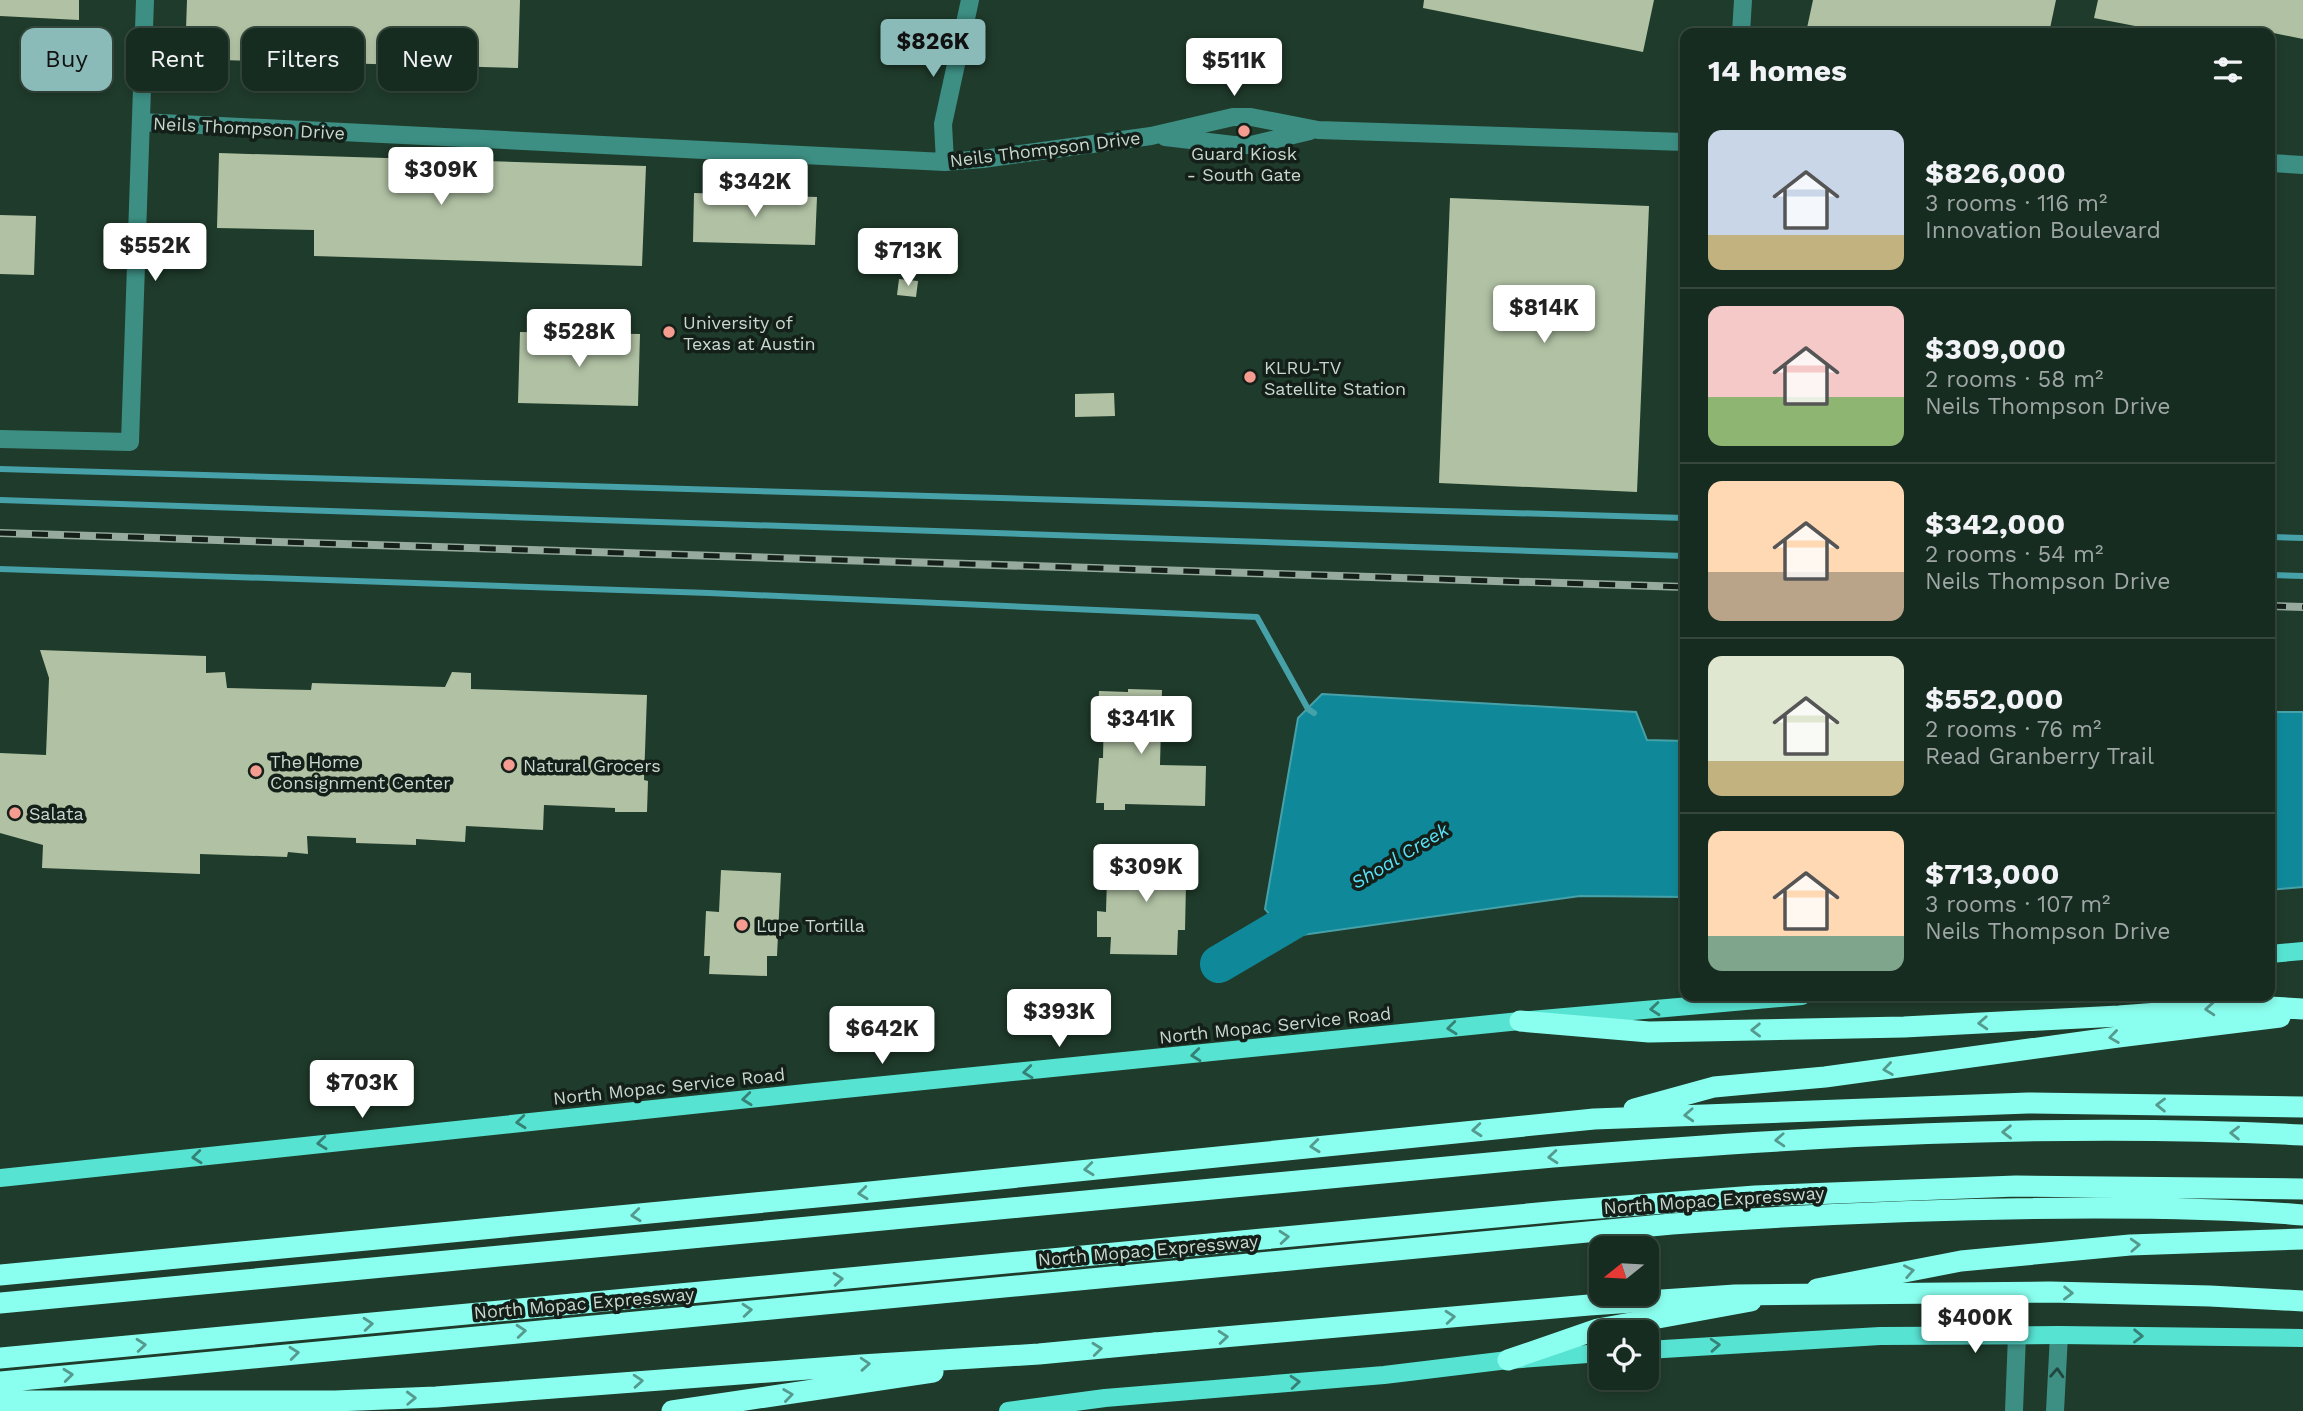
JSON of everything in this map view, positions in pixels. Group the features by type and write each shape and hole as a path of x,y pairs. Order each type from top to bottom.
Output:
{"highway":[{"path":"1520,1021 1649,1032 1904,1027 2252,1006 2303,1012"},
{"path":"1594,1119 1714,1087 1825,1077 2303,1012"},
{"path":"0,1275 870,1192 1594,1119 2028,1103 2303,1107"},
{"path":"0,1303 1553,1157 1762,1140 2026,1132 2154,1131 2303,1135"},
{"path":"0,1358 1546,1212 1742,1197 2016,1186 2303,1189"},
{"name":"North Mopac Expressway","path":"0,1382 1672,1224 1892,1211 2020,1208 2236,1210 2303,1215"},
{"path":"1508,1360 1598,1329 1961,1261 2130,1245 2303,1239"},
{"path":"0,1401 321,1401 436,1396 1039,1354 1589,1305 1735,1295 2050,1292 2303,1301"},
{"path":"672,1411 861,1384 1039,1354"}],"main road":[{"path":"2275,954 2303,951"},
{"name":"North Mopac Service Road","path":"0,1178 815,1092 1746,1001"},
{"path":"1659,1349 1880,1336 2059,1335 2303,1339"},
{"path":"1008,1411 1105,1404 1508,1360 1589,1354"}],"street":[{"path":"0,439 130,442 145,0"},
{"path":"945,162 943,124 970,0"},
{"path":"1741,28 1744,0"},
{"name":"Neils Thompson Drive","path":"141,122 945,162 1151,136 1233,117 1251,117 1318,130 1680,142"},
{"name":"Neils Thompson Drive","path":"1151,136 1251,145 1318,130"},
{"path":"2275,163 2303,165"},
{"path":"2014,1411 2017,1335"},
{"path":"2055,1411 2059,1335"}],"water":[{"path":"1322,694 1636,712 1647,740 1680,741 1680,897 1580,896 1288,937 1265,909 1298,718"},
{"path":"2275,712 2303,712 2303,887 2275,890"}],"building":[{"path":"0,0 79,0 79,20 0,16"},
{"path":"187,0 520,0 518,68 477,67 477,28 378,28 378,64 364,64 364,28 242,28 242,61 228,60 228,28 186,28"},
{"path":"1424,0 1654,0 1643,52 1423,8"},
{"path":"1813,0 2056,0 2050,28 1807,28"},
{"path":"2098,0 2303,0 2303,39 2275,33 2275,28 2145,28 2094,18"},
{"path":"219,153 646,166 642,266 314,256 314,230 217,228"},
{"path":"694,193 817,197 815,245 693,242"},
{"path":"1450,198 1649,206 1637,492 1439,483"},
{"path":"0,215 36,216 34,275 0,274"},
{"path":"899,279 918,281 916,297 897,295"},
{"path":"520,332 640,334 638,406 518,403"},
{"path":"1114,393 1115,416 1075,417 1075,394"},
{"path":"40,650 206,656 206,673 225,672 227,688 311,690 312,683 445,687 452,672 471,673 471,689 647,695 644,780 648,781 647,812 615,812 615,808 544,805 543,830 466,826 465,842 416,839 416,845 356,843 356,838 307,836 308,854 288,852 287,857 200,854 200,874 42,868 43,845 0,833 0,753 46,755 49,678"},
{"path":"1128,689 1162,690 1160,765 1206,766 1205,806 1125,804 1125,810 1104,810 1104,803 1096,803 1099,758 1103,758 1104,709 1098,709 1099,691 1128,692"},
{"path":"1140,852 1184,854 1184,859 1193,859 1192,883 1186,883 1185,930 1178,930 1177,955 1110,954 1111,937 1097,937 1097,911 1106,912 1107,877 1111,877 1111,857 1140,858"},
{"name":"Lupe Tortilla","path":"721,870 781,873 777,956 767,956 767,976 709,974 710,956 704,956 706,911 719,912"}],"waterway":[{"path":"0,469 1680,518"},
{"path":"0,500 1680,556"},
{"path":"2275,537 2303,538"},
{"path":"0,569 709,593 1257,617 1308,709 1314,713"},
{"path":"2275,575 2303,576"},
{"name":"Shoal Creek","path":"1219,964 1326,901"}],"railway":[{"path":"0,533 1680,587"},
{"path":"2275,606 2303,607"}],"place":[{"name":"Guard Kiosk - South Gate","path":"1244,131"},
{"name":"University of Texas at Austin","path":"669,332"},
{"name":"KLRU-TV Satellite Station","path":"1250,377"},
{"name":"Natural Grocers","path":"509,765"},
{"name":"The Home Consignment Center","path":"256,771"},
{"name":"Salata","path":"15,813"},
{"name":"Lupe Tortilla","path":"742,925"}]}
